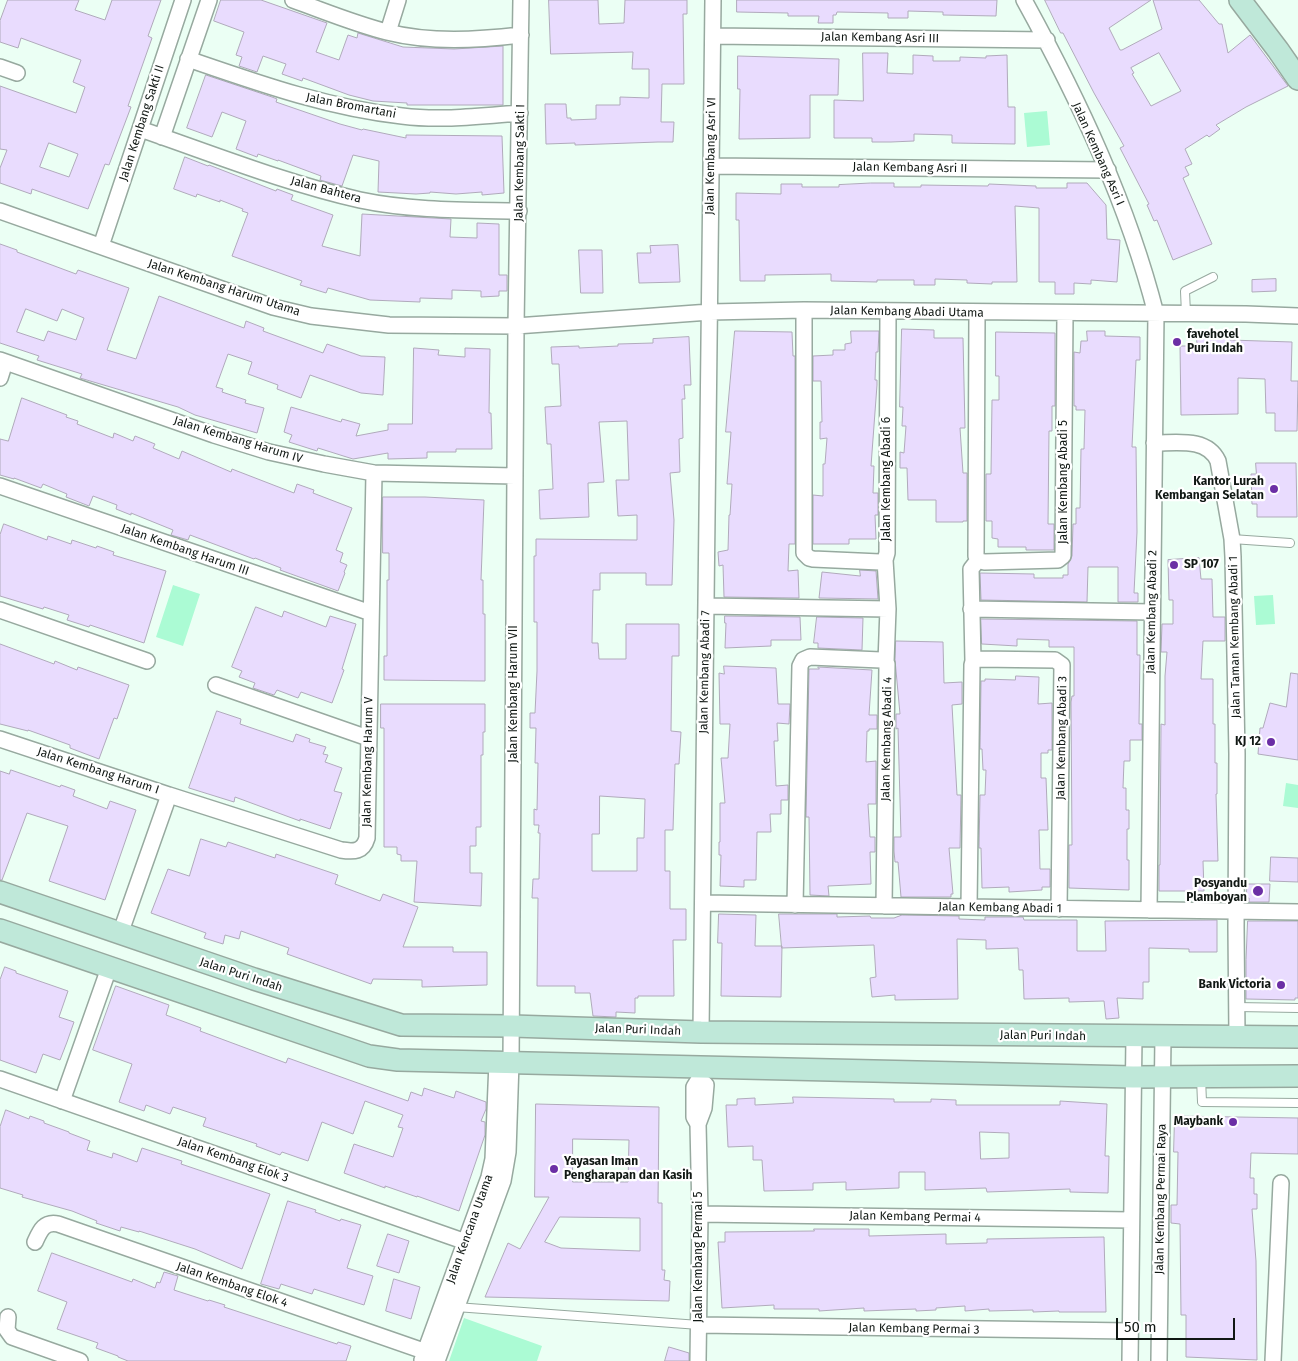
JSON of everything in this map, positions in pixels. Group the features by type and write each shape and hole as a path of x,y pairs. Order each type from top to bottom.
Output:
{"main road":[{"path":"1240,0 1298,79"},
{"name":"Jalan Puri Indah","path":"0,892 254,979 401,1025 512,1026 701,1032 1298,1037"},
{"path":"0,930 369,1056 398,1060 504,1062 700,1073 1133,1078 1298,1076"}],"street":[{"name":"Jalan Kembang Sakti II","path":"101,246 183,0"},
{"path":"162,137 208,0"},
{"path":"292,0 388,32 425,38 484,39 521,35"},
{"path":"388,32 398,0"},
{"name":"Jalan Kembang Sakti I","path":"516,326 521,0"},
{"name":"Jalan Kembang Asri VI","path":"710,312 713,0"},
{"name":"Jalan Kembang Asri I","path":"1024,0 1047,40 1108,170 1149,288 1156,314"},
{"name":"Jalan Kembang Asri III","path":"713,36 1047,40"},
{"name":"Jalan Bromartani","path":"188,59 288,93 366,111 403,117 443,118 520,114"},
{"path":"0,67 17,73"},
{"name":"Jalan Bahtera","path":"140,129 300,183 361,200 424,209 519,211"},
{"name":"Jalan Kembang Asri II","path":"711,166 1108,170"},
{"name":"Jalan Kembang Harum Utama","path":"0,211 273,307 311,316 349,322 389,325 516,326"},
{"name":"Jalan Kembang Abadi Utama","path":"516,326 710,312 804,310 1298,316"},
{"name":"Jalan Kembang Abadi 6","path":"804,310 804,553 809,558 814,559 880,562 885,560 887,553 888,312"},
{"name":"Jalan Kembang Abadi 7","path":"701,1032 710,312"},
{"path":"969,908 973,661 971,569 978,560 976,556 977,313"},
{"name":"Jalan Kembang Abadi 5","path":"978,560 984,562 1058,560 1063,556 1065,314"},
{"name":"Jalan Kembang Abadi 2","path":"1149,910 1156,314"},
{"name":"Jalan Kembang Harum VII","path":"496,1179 508,1152 504,1062 512,1026 516,326"},
{"path":"0,378 3,361"},
{"name":"Jalan Kembang Harum IV","path":"3,361 214,435 269,452 374,473 515,476"},
{"name":"Jalan Taman Kembang Abadi 1","path":"1154,443 1200,444 1209,448 1215,454 1218,461 1232,539 1237,754 1236,1007 1238,1036"},
{"name":"Jalan Kembang Harum V","path":"169,795 341,850 355,851 363,846 367,838 374,473"},
{"name":"Jalan Kembang Harum III","path":"0,486 371,613"},
{"path":"885,560 888,609 886,662"},
{"path":"706,606 888,609"},
{"path":"971,609 1152,612"},
{"path":"0,610 147,661"},
{"name":"Jalan Kembang Abadi 4","path":"795,905 801,663 810,657 881,660 886,662 884,906"},
{"name":"Jalan Kembang Abadi 3","path":"973,661 978,659 1056,660 1062,665 1060,909"},
{"path":"216,685 368,738"},
{"name":"Jalan Kembang Harum I","path":"0,739 169,795 120,934"},
{"name":"Jalan Kembang Abadi 1","path":"703,903 1298,912"},
{"path":"62,1101 109,968"},
{"path":"1130,1361 1134,1036"},
{"name":"Jalan Kembang Permai Raya","path":"1159,1361 1164,1036"},
{"name":"Jalan Kembang Permai 5","path":"698,1361 700,1214 698,1124 704,1108 706,1085 700,1073"},
{"name":"Jalan Kembang Elok 3","path":"0,1080 466,1242"},
{"path":"430,1358 456,1307 496,1179"},
{"name":"Jalan Kencana Utama","path":"430,1358 466,1242 496,1179"},
{"path":"1273,1361 1281,1183"},
{"name":"Jalan Kembang Permai 4","path":"700,1214 1132,1220"},
{"name":"Jalan Kembang Elok 4","path":"35,1242 40,1230 44,1226 53,1223 58,1224 430,1358"},
{"path":"8,1317 7,1330 12,1337 80,1361"},
{"name":"Jalan Kembang Permai 3","path":"698,1326 1130,1331"}],"lane":[{"path":"1186,314 1185,291 1213,278"},
{"path":"1232,539 1290,543"},
{"path":"1236,1007 1298,1008"},
{"path":"1201,1077 1202,1102 1298,1103"},
{"path":"456,1307 698,1326"}],"green space":[{"path":"1047,111 1050,145 1027,147 1024,113"},
{"path":"173,585 200,594 183,646 156,637"},
{"path":"1273,595 1275,624 1256,625 1254,596"},
{"path":"1286,783 1298,785 1298,808 1283,806"},
{"path":"464,1318 542,1346 537,1361 449,1361"}],"building":[{"path":"8,0 79,0 75,10 105,20 112,0 161,0 148,36 152,38 128,106 131,107 109,165 105,164 88,209 32,189 31,194 0,183 0,168 7,150 0,149 0,86 76,113 85,87 73,82 81,60 21,38 18,48 0,42 0,21","holes":["49,143 78,154 69,177 40,167"]},
{"path":"221,0 261,0 327,23 316,52 339,60 348,35 357,38 358,33 403,47 454,49 503,46 503,105 407,105 407,103 373,101 349,95 303,78 302,81 282,74 286,64 263,56 257,72 239,66 242,57 236,55 244,32 214,21"},
{"path":"549,0 598,0 599,24 624,23 625,0 687,0 687,14 683,14 684,84 662,84 661,122 674,122 673,142 546,144 545,104 566,104 567,118 571,118 571,120 596,119 596,105 620,105 620,97 649,98 649,69 632,69 633,52 551,54"},
{"path":"737,0 997,0 996,16 943,15 943,12 908,11 908,18 888,18 888,13 837,12 836,15 833,15 833,23 818,23 819,16 788,16 788,13 737,12"},
{"path":"1045,0 1151,0 1109,28 1120,50 1122,50 1162,29 1153,0 1199,0 1219,24 1222,24 1228,53 1250,35 1288,86 1246,107 1216,125 1220,129 1185,149 1192,164 1185,167 1189,175 1183,178 1212,244 1173,260 1157,220 1154,221 1147,205 1149,204 1120,148 1124,146 1063,33 1061,33","holes":["1159,53 1181,91 1151,106 1132,74 1134,73 1131,68"]},
{"path":"863,53 888,53 887,73 913,74 913,55 933,56 933,61 960,61 960,57 986,58 986,56 1007,55 1008,107 1015,107 1015,144 952,143 952,135 914,134 914,141 891,142 872,142 872,138 834,138 834,100 863,101"},
{"path":"738,56 839,59 838,95 810,95 810,138 739,139 740,89 738,89"},
{"path":"206,75 272,97 277,99 276,102 362,130 406,138 406,135 502,136 504,193 482,195 482,192 456,194 430,192 416,194 378,192 379,161 353,155 342,186 320,180 321,176 278,160 258,154 257,157 236,149 246,121 222,112 212,137 187,128"},
{"path":"185,157 276,191 277,189 293,195 291,200 333,215 322,246 360,256 362,214 451,219 450,237 477,238 477,223 499,224 499,275 507,275 507,291 499,291 499,296 481,297 481,291 452,290 452,299 420,298 420,302 370,300 328,288 326,293 300,285 302,281 232,256 248,213 242,211 243,209 220,200 220,202 197,194 196,197 174,189"},
{"path":"894,183 894,187 921,187 921,185 988,186 989,184 1036,186 1036,188 1067,188 1067,183 1087,183 1106,205 1107,239 1120,240 1117,282 1091,280 1091,284 1074,283 1074,294 1055,294 1055,282 1039,282 1039,208 1015,206 1017,282 992,282 992,284 967,283 967,280 935,279 935,285 914,285 914,280 877,280 877,282 831,281 831,274 765,275 765,281 740,281 739,220 736,220 736,193 781,194 781,184 802,184 802,187 839,187 839,185"},
{"path":"0,244 76,274 78,270 129,288 107,350 136,359 159,296 244,328 246,321 264,328 263,331 323,353 327,344 361,356 385,357 383,395 361,393 310,375 301,398 277,389 278,385 248,374 252,362 228,354 216,387 223,389 222,392 246,400 245,403 264,408 257,433 80,378 82,374 37,360 39,356 0,343","holes":["26,309 57,321 62,309 84,318 76,340 48,331 44,341 17,332"]},
{"path":"678,245 680,282 639,283 637,253 651,253 650,246"},
{"path":"579,250 602,250 603,293 581,293"},
{"path":"1276,279 1276,291 1252,292 1252,280"},
{"path":"902,329 934,330 934,338 963,338 965,428 960,428 963,473 967,473 967,521 936,522 936,500 908,500 907,468 900,468 900,452 904,453 906,426 902,426 903,407 900,407"},
{"path":"735,331 792,332 793,356 795,356 795,544 789,544 788,571 798,570 799,598 724,597 723,565 719,566 718,552 728,550 732,484 727,484 731,432 726,432"},
{"path":"851,331 879,331 878,352 876,352 875,380 877,380 877,385 871,466 874,466 873,493 878,493 878,515 875,515 876,539 849,539 849,544 813,544 813,495 823,496 823,464 825,464 827,438 820,439 820,422 822,422 821,381 813,381 813,356 833,355 833,350 845,350 845,344 851,343"},
{"path":"1087,331 1105,331 1105,336 1140,337 1140,360 1136,360 1132,447 1136,447 1137,532 1134,593 1138,593 1138,602 1118,602 1118,567 1088,567 1087,602 981,600 980,573 1034,574 1034,578 1063,578 1063,575 1068,575 1068,564 1072,556 1073,524 1076,524 1076,508 1080,508 1081,449 1084,449 1085,410 1076,410 1076,406 1074,406 1074,352 1080,353 1081,341 1087,341"},
{"path":"996,332 1055,333 1055,406 1052,406 1052,431 1049,431 1048,524 1054,524 1054,550 998,547 998,539 992,538 992,521 986,521 986,474 991,474 992,400 999,400 999,376 996,376"},
{"path":"1196,333 1230,334 1230,340 1292,342 1291,381 1298,381 1297,431 1275,431 1275,413 1266,413 1265,379 1238,378 1238,414 1181,415 1180,346 1197,346"},
{"path":"689,337 691,385 684,385 685,399 682,399 683,438 679,439 680,472 670,473 674,520 672,585 646,585 646,573 600,573 600,590 593,590 592,643 598,643 599,659 626,659 626,624 679,624 679,656 672,656 671,731 681,732 679,764 675,764 673,830 665,830 665,871 670,871 670,909 686,909 686,940 673,940 674,996 638,996 638,998 635,998 635,1013 616,1012 616,1017 593,1016 590,993 575,993 575,986 537,986 538,898 532,898 533,879 539,879 540,833 538,833 539,825 534,825 534,809 537,810 538,763 535,763 536,728 530,728 530,713 535,713 537,671 537,622 534,622 534,556 536,556 536,539 637,540 637,515 618,516 616,480 629,480 627,421 599,422 604,482 588,483 589,517 540,519 539,490 553,489 551,444 547,444 545,407 561,406 559,364 552,364 551,347 618,346 618,344 653,343 653,339","holes":["600,796 645,799 644,838 637,838 637,871 592,871 592,834 599,834"]},
{"path":"414,348 439,350 438,355 465,357 465,348 490,349 489,413 491,413 492,449 456,449 456,452 427,452 427,458 388,459 388,453 353,459 318,448 317,451 289,442 292,435 284,432 291,407 341,422 342,419 360,424 356,436 388,430 388,424 412,424"},
{"path":"22,398 67,415 66,417 78,421 77,424 113,438 114,433 133,441 135,436 155,444 153,448 179,459 182,451 231,472 232,469 294,493 297,484 314,490 313,493 352,508 336,550 343,553 340,562 347,565 338,591 190,535 188,540 171,535 173,530 116,509 117,505 93,496 89,506 66,497 67,494 43,484 41,488 0,475 0,439 8,441"},
{"name":"Kantor Lurah Kembangan Selatan","path":"1256,463 1296,463 1297,517 1257,517 1257,504 1252,504 1251,474 1256,474"},
{"path":"383,497 484,500 481,580 483,580 483,614 485,614 485,681 384,680 384,656 387,656 389,553 383,553"},
{"path":"4,524 47,540 48,536 71,544 72,540 96,548 97,546 114,552 113,555 166,571 144,643 90,625 89,627 67,620 69,615 0,596 0,535"},
{"path":"1199,558 1201,579 1212,579 1213,617 1225,617 1225,641 1203,641 1201,679 1213,679 1213,724 1215,724 1215,763 1217,763 1218,861 1203,861 1204,891 1159,891 1161,724 1165,725 1167,652 1161,652 1162,624 1173,624 1173,600 1169,600 1168,560"},
{"path":"860,570 876,571 878,599 819,598 822,572 860,576"},
{"path":"256,607 282,617 284,611 326,627 330,616 356,624 342,669 344,670 332,703 301,692 298,698 277,690 274,695 253,688 255,683 239,677 242,671 232,667"},
{"path":"725,616 800,617 801,640 771,640 771,646 725,648"},
{"path":"817,617 863,618 862,650 818,648 818,643 814,643"},
{"path":"981,619 1137,621 1137,655 1140,655 1139,724 1142,724 1142,740 1130,740 1130,761 1124,761 1123,788 1126,788 1126,810 1129,810 1127,860 1129,860 1129,890 1069,888 1069,845 1072,845 1071,702 1072,696 1074,696 1074,647 1049,647 1049,640 1017,639 1017,646 982,644"},
{"path":"896,641 943,642 944,683 962,682 962,704 952,705 957,795 961,795 960,848 949,848 953,894 951,894 951,897 901,897 898,862 895,862 894,851 894,837 901,837 898,728 896,729 896,714 900,714 895,660"},
{"path":"0,644 54,664 55,661 77,670 78,667 129,685 117,719 114,718 99,759 70,748 70,745 28,730 0,724"},
{"path":"724,666 776,668 778,704 790,704 789,724 777,723 778,741 774,741 776,786 788,785 788,800 781,800 781,814 770,814 771,832 757,832 756,880 744,880 744,887 720,886 720,803 725,803 721,758 728,758 730,724 720,724 719,673 724,674"},
{"path":"818,667 872,670 869,715 877,715 877,729 869,729 867,731 866,762 876,761 876,804 868,804 870,837 875,837 875,852 870,852 871,884 828,886 829,896 810,895 809,817 806,817 809,669 819,669"},
{"path":"1291,673 1298,674 1298,760 1258,754 1260,728 1263,728 1270,703 1286,707"},
{"path":"1016,676 1039,677 1038,704 1052,703 1052,750 1048,750 1048,753 1041,753 1041,778 1046,778 1048,830 1039,830 1040,869 1050,869 1050,887 1042,887 1042,890 1009,892 1009,887 982,888 981,848 979,848 980,795 985,795 986,770 983,770 982,749 980,749 981,681 985,681 985,679 1015,680"},
{"path":"381,704 485,704 485,732 483,732 483,755 481,755 481,827 476,827 476,846 470,846 470,873 482,873 481,906 414,902 417,861 401,861 401,855 397,854 397,847 384,847 384,728 381,728"},
{"path":"217,711 241,719 240,724 293,742 296,734 310,739 309,742 326,747 323,754 328,755 325,762 342,768 334,791 342,793 330,829 300,819 300,821 235,797 234,802 189,788"},
{"path":"11,770 60,787 61,785 75,790 73,796 107,809 110,801 136,810 105,900 49,881 68,826 27,813 2,880 0,880 0,771 9,774"},
{"path":"201,839 226,847 228,842 275,858 276,854 338,875 335,884 380,901 383,894 418,907 403,947 453,947 453,952 487,952 487,985 422,987 422,980 373,979 371,984 287,954 289,948 241,931 239,939 225,935 223,944 204,938 206,933 151,913 168,869 189,876"},
{"path":"1271,857 1298,858 1298,882 1270,881"},
{"name":"Posyandu Plamboyan","path":"1247,884 1270,884 1269,902 1249,902 1249,898 1247,898"},
{"path":"719,914 756,915 755,946 782,946 781,997 721,996 722,943 718,943"},
{"path":"779,914 837,914 837,917 870,916 871,918 894,918 902,915 959,916 959,919 985,920 985,917 1023,917 1024,920 1077,920 1077,951 1106,951 1105,921 1217,920 1217,952 1189,952 1189,949 1149,948 1149,982 1143,982 1143,999 1117,998 1119,1018 1106,1019 1104,1001 1069,1002 1069,998 1024,999 1023,970 1019,970 1018,948 986,949 986,940 957,939 958,999 895,1000 895,995 872,997 870,978 876,977 874,945 782,948"},
{"path":"1248,921 1298,921 1298,998 1295,998 1295,1000 1246,999"},
{"path":"5,967 16,971 16,973 68,991 59,1017 74,1022 60,1060 43,1054 36,1073 0,1060 0,980"},
{"path":"116,986 169,1005 166,1015 201,1028 200,1031 286,1063 288,1058 408,1101 411,1092 422,1096 424,1088 454,1098 456,1091 486,1102 486,1109 481,1121 485,1122 485,1135 459,1211 344,1173 354,1144 393,1157 403,1128 398,1127 403,1115 365,1101 353,1134 322,1122 308,1161 282,1152 280,1155 256,1146 257,1144 203,1126 206,1118 173,1107 170,1114 146,1105 144,1111 119,1102 132,1064 93,1050"},
{"path":"793,1097 894,1099 894,1102 931,1102 931,1099 956,1100 956,1105 1060,1105 1060,1101 1107,1104 1105,1156 1109,1156 1108,1193 1070,1192 1070,1189 987,1192 986,1188 925,1190 925,1172 899,1172 899,1188 846,1190 846,1182 813,1183 813,1190 764,1191 762,1160 753,1160 753,1146 728,1147 726,1105 737,1105 737,1099 755,1098 755,1105 793,1103","holes":["980,1132 1009,1133 1009,1158 981,1159"]},
{"path":"536,1104 659,1107 658,1203 662,1203 662,1270 665,1270 664,1280 670,1281 669,1301 485,1297 508,1243 520,1249 549,1197 535,1197","holes":["573,1139 629,1140 628,1182 573,1182","560,1217 640,1218 640,1251 561,1248 545,1242"]},
{"path":"6,1110 29,1119 30,1116 44,1121 44,1123 90,1141 87,1150 112,1158 113,1153 137,1162 142,1148 182,1161 181,1164 270,1194 242,1269 195,1249 139,1231 121,1227 120,1231 96,1223 97,1221 72,1211 22,1197 23,1195 0,1188 0,1127"},
{"path":"1175,1116 1298,1118 1298,1154 1251,1153 1250,1178 1254,1178 1254,1194 1257,1194 1257,1209 1252,1209 1256,1261 1257,1360 1186,1357 1186,1315 1181,1315 1180,1224 1171,1223 1171,1205 1177,1205 1178,1152 1174,1152"},
{"path":"288,1201 316,1210 315,1212 340,1221 341,1219 361,1225 347,1268 373,1276 364,1305 314,1289 312,1294 281,1284 279,1289 261,1284"},
{"path":"814,1229 869,1229 869,1236 946,1234 946,1244 987,1243 987,1239 1104,1237 1106,1312 989,1311 989,1309 965,1311 965,1306 916,1311 916,1309 864,1311 864,1308 819,1311 819,1309 774,1309 774,1305 722,1308 718,1242 725,1242 725,1232 814,1231"},
{"path":"388,1234 409,1241 399,1273 377,1266"},
{"path":"52,1253 132,1282 133,1279 155,1288 157,1282 160,1283 164,1272 178,1276 174,1290 225,1305 224,1307 337,1344 338,1342 351,1346 346,1361 128,1361 96,1348 98,1343 57,1329 67,1302 38,1291"},
{"path":"394,1279 420,1287 411,1319 386,1311"},
{"path":"669,1347 689,1353 689,1361 665,1361"}],"place":[{"name":"favehotel Puri Indah","path":"1177,342"},
{"name":"Kantor Lurah Kembangan Selatan","path":"1274,489"},
{"name":"SP 107","path":"1174,565"},
{"name":"KJ 12","path":"1271,742"},
{"name":"Posyandu Plamboyan","path":"1258,891"},
{"name":"Bank Victoria","path":"1281,985"},
{"name":"Maybank","path":"1233,1122"},
{"name":"Yayasan Iman Pengharapan dan Kasih","path":"554,1169"}]}
